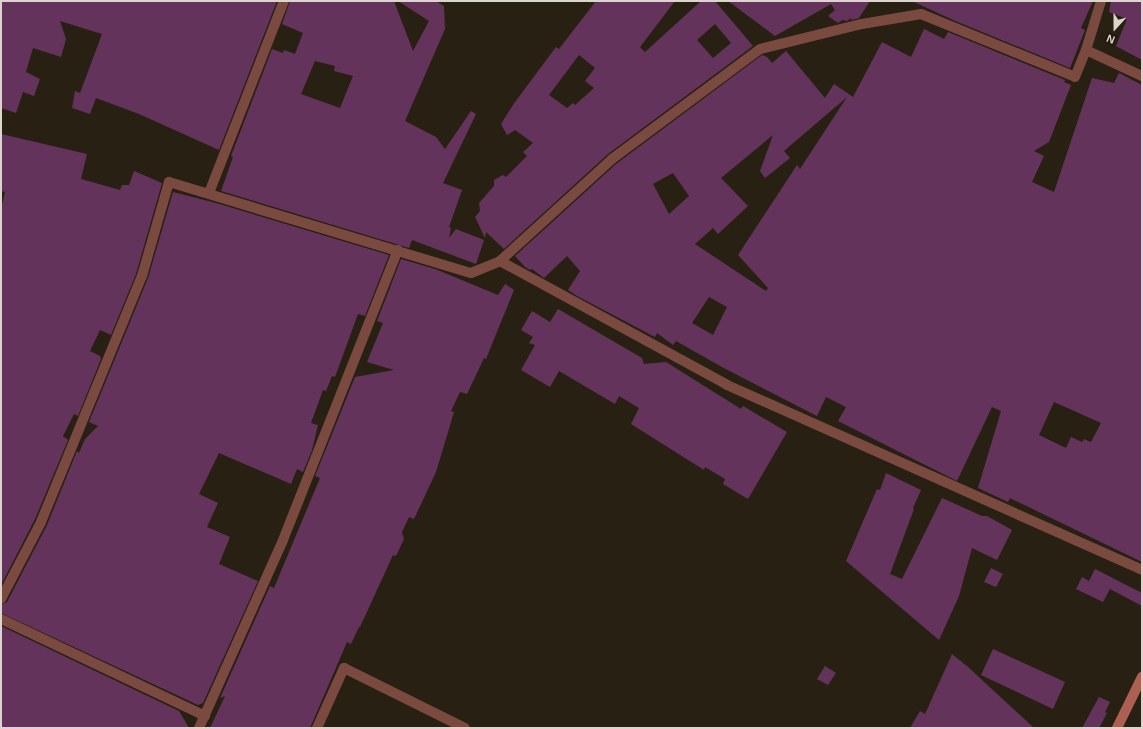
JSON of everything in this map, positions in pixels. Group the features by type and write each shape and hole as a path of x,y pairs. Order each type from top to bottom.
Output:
{"street":[{"path":"209,193 284,1"},
{"path":"1,598 41,522 142,276 169,182 471,273 500,261 612,159 760,49 862,24 921,14 1075,77 1086,50 1101,1"},
{"path":"1086,50 1142,76"},
{"path":"199,728 283,540 398,250"},
{"path":"500,261 727,385 1142,570"},
{"path":"1,619 205,716"},
{"path":"317,728 344,668 465,728"},
{"path":"1117,728 1142,677"}],"building":[{"path":"1,1 277,1 219,150 139,114 96,98 90,114 72,108 75,91 80,93 102,34 60,21 66,39 61,57 33,48 26,72 40,79 34,96 23,92 16,113 1,108"},
{"path":"290,1 394,1 413,51 429,21 398,1 436,1 444,6 445,29 405,121 436,137 445,149 471,111 476,114 443,183 462,190 449,227 451,228 449,238 456,229 484,240 476,264 412,240 409,248 221,191 233,157 231,156 272,49 283,53 284,50 295,54 303,33 282,24","holes":["315,61 335,66 334,71 353,76 340,108 301,94"]},
{"path":"596,1 675,1 640,47 645,52 701,1 715,1 753,46 608,154 504,249 486,232 485,238 475,217 480,211 479,203 494,186 494,180 503,175 506,177 527,156 523,152 533,143 515,130 507,135 501,124 515,102 556,47 559,49","holes":["715,24 731,43 713,58 697,40","579,55 595,68 585,81 594,88 575,105 573,103 567,108 549,95"]},
{"path":"728,1 870,1 859,18 852,20 850,18 848,21 842,20 838,23 828,16 835,10 831,4 775,36"},
{"path":"912,1 1093,1 1081,28 1085,30 1070,68 953,20"},
{"path":"1111,1 1142,1 1142,60 1116,46 1127,19 1109,12"},
{"path":"924,29 944,39 948,32 1065,80 1064,82 1071,85 1049,142 1034,151 1044,156 1032,182 1054,192 1092,78 1114,83 1119,73 1142,85 1142,562 1010,498 1008,502 978,488 1001,411 992,407 957,481 838,421 846,407 826,397 817,416 722,367 676,341 673,345 657,333 655,337 577,296 568,290 580,271 567,256 544,278 532,269 530,270 525,267 515,256 616,164 762,55 767,57 772,63 786,51 825,98 834,84 853,97 882,42 911,57","holes":["847,97 800,169 797,165 738,255 768,288 766,291 695,244 713,228 718,234 748,206 721,178 773,135 760,171 765,178 790,158 784,151","673,173 689,196 669,214 653,184","709,297 727,307 713,335 692,323","1054,402 1101,423 1091,442 1084,439 1082,442 1071,437 1066,448 1039,435"]},
{"path":"1,134 87,154 81,179 120,190 122,185 129,185 134,171 162,183 136,274 111,335 100,330 90,351 100,356 101,359 78,416 74,414 63,436 68,440 35,519 1,585 1,209 5,192 1,191"},
{"path":"173,192 216,203 389,255 365,316 358,314 335,377 332,376 326,391 323,390 311,423 318,425 312,450 303,472 297,469 291,484 219,453 199,494 218,503 207,527 230,537 219,564 258,581 203,703 198,705 1,613 1,605 7,602 47,525 77,451 79,453 85,439 98,426 89,422 148,278"},
{"path":"401,259 435,269 498,295 505,284 514,290 486,359 484,358 467,394 460,392 451,411 454,412 436,472 414,519 409,517 402,532 404,539 396,556 393,555 360,627 351,644 347,642 310,728 210,728 225,696 220,698 270,586 274,588 320,478 315,476 355,377 394,370 367,362 383,323 377,321"},
{"path":"558,309 642,358 644,364 666,362 741,409 743,406 787,432 748,499 723,484 725,479 705,467 704,470 631,424 639,408 619,396 615,404 559,371 550,387 521,370 535,345 529,343 533,337 521,330 532,311 550,322"},
{"path":"886,473 921,490 913,508 914,509 890,574 902,579 942,498 982,516 987,516 1012,530 997,560 972,548 959,596 939,640 846,561 877,489 880,490"},
{"path":"991,568 1003,574 996,587 984,582"},
{"path":"1095,569 1142,593 1142,606 1110,589 1103,602 1076,589 1082,577 1089,581"},
{"path":"1,626 179,711 189,728 1,728"},
{"path":"993,649 1065,682 1053,709 981,675"},
{"path":"952,654 1034,728 910,728 920,711 925,714"},
{"path":"825,666 836,673 828,685 817,679"},
{"path":"1099,697 1110,702 1105,712 1107,713 1099,728 1082,728"}]}
